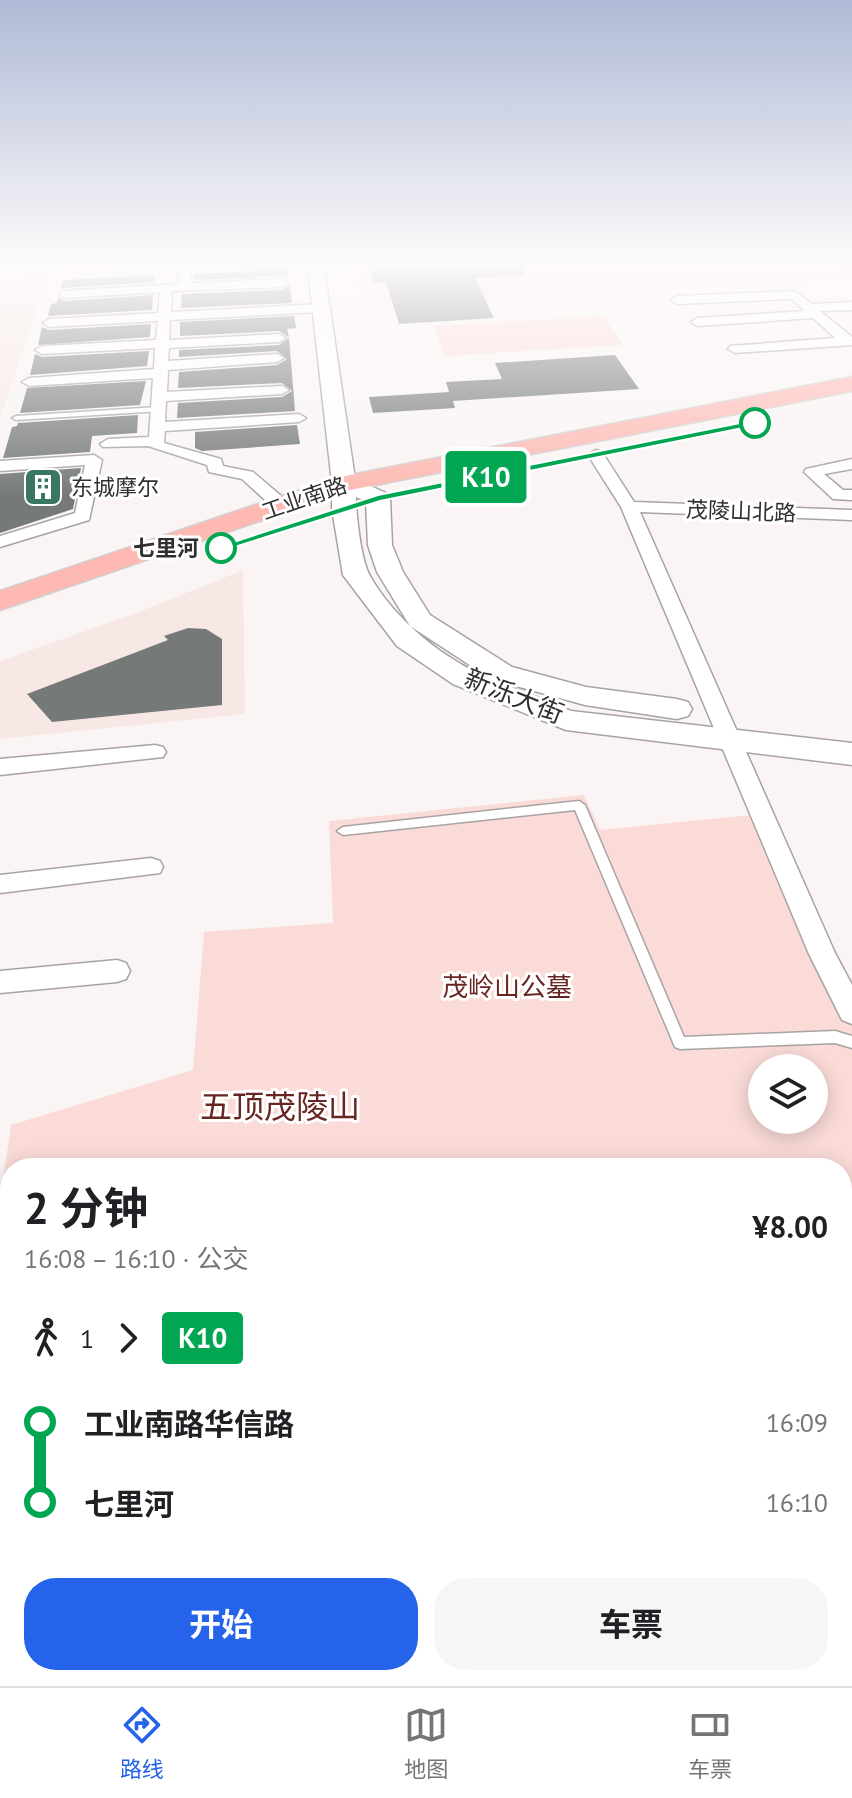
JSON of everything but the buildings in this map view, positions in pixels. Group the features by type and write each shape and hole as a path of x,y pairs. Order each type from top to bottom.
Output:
{"main road":[{"name":"新泺大街","path":"325,340 356,575 407,640 463,678 566,720 852,730"},
{"name":"工业南路","path":"0,601 281,505 344,496 852,384"},
{"name":"工业南路","path":"0,622 344,496 378,498 852,404"},
{"name":"新泺大街","path":"378,498 380,545 390,572 420,620 502,673 585,696 852,754"}],"street":[{"path":"162,340 156,446 215,462 230,460 247,465 247,475 281,505"},
{"path":"42,350 240,340"},
{"path":"735,349 849,341"},
{"path":"29,382 277,358"},
{"path":"159,403 282,390"},
{"path":"108,444 157,434 299,418"},
{"path":"596,455 629,507 822,954 852,1012"},
{"path":"0,466 94,460 83,516 0,542"},
{"path":"852,464 812,472 839,495 852,495"},
{"name":"茂陵山北路","path":"629,507 852,515"},
{"path":"0,767 155,752"},
{"path":"0,884 151,867"},
{"path":"0,982 117,971"}],"lane":[{"path":"16,418 159,403"},
{"path":"343,831 579,805 680,1043 835,1037 852,1042"}],"shaded area":[{"path":"0,340 26,340 0,419"},
{"path":"243,570 245,714 0,739 0,661 131,615"}],"green space":[{"path":"439,340 620,340 623,345 445,356"},
{"name":"茂岭山公墓","path":"584,795 600,830 752,815 852,1012 852,1158 6,1158 11,1125 193,1070 204,932 333,923 329,821"}],"bus line":[{"name":"K10","path":"221,548 378,498 755,423"}],"place":[{"name":"东城摩尔","path":"43,487"},
{"name":"七里河","path":"221,548"}],"park label":[{"name":"五顶茂陵山","path":"280,1107"}]}
